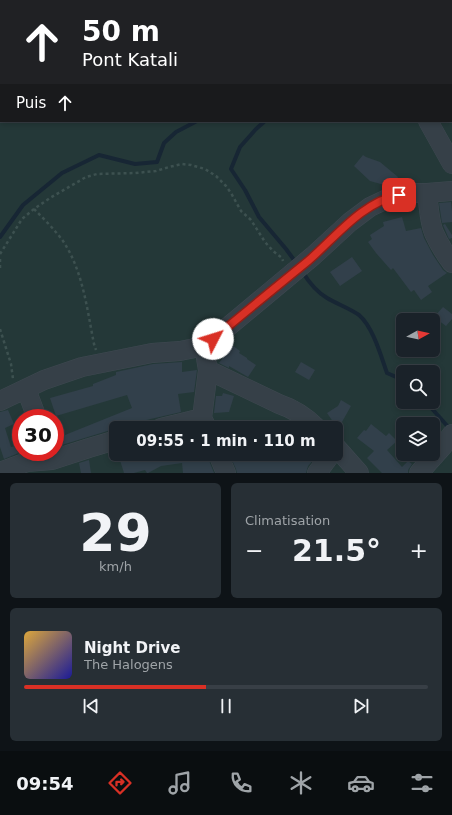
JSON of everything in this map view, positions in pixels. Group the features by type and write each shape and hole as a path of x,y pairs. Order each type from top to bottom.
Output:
{"street":[{"path":"429,122 452,164"},
{"path":"28,409 14,394 44,380 82,367 152,353 180,351 205,346 291,275 350,222 376,204 390,197 408,193 452,191"},
{"path":"427,193 434,233 452,263"},
{"path":"205,346 208,370 205,421"},
{"path":"208,370 290,408 310,421"},
{"path":"419,473 447,440"},
{"path":"0,472 27,462 53,462 109,442"},
{"path":"343,455 360,473"},
{"path":"221,461 226,473"},
{"path":"317,473 326,461"}],"path":[{"path":"0,254 22,219 34,209 86,178 97,174 156,171 182,164 205,169 216,176 226,186 241,211 251,220 265,242 282,258 291,275"},
{"path":"34,209 63,241 73,258 83,288 94,344 102,363"},
{"path":"0,259 0,269"},
{"path":"0,329 11,364 14,394"}],"green space":[{"path":"0,122 452,122 452,473 0,473"}],"building":[{"path":"363,155 380,162 398,177 395,185 388,186 370,181 354,166"},
{"path":"451,202 452,222 442,223 439,203"},
{"path":"402,217 406,231 421,228 424,238 433,255 443,270 447,273 428,286 432,292 421,300 414,290 411,292 393,268 391,270 368,242 372,239 370,235 384,226 383,222"},
{"path":"445,224 452,235 452,238 449,239 443,225"},
{"path":"352,257 362,271 340,286 330,272"},
{"path":"443,307 452,314 452,319 446,326 440,322 440,313 438,313"},
{"path":"232,345 240,351 239,353 256,365 248,377 229,366 229,368 219,363"},
{"path":"182,362 182,372 197,370 194,392 178,394 181,412 142,421 109,421 109,431 64,444 64,435 132,408 127,395 64,414 64,409 54,409 50,398 93,386 93,384 116,375 116,372 153,364"},
{"path":"301,362 315,370 309,380 295,372"},
{"path":"223,393 234,396 229,412 214,413 216,396 222,396"},
{"path":"341,400 351,406 343,421 332,421 327,413 338,406"},
{"path":"8,410 12,419 12,425 5,428 12,447 12,456 4,459 0,447 0,412"},
{"path":"371,424 386,436 389,433 396,440 396,442 387,450 402,467 408,461 412,464 408,470 408,473 382,473 367,458 374,451 357,438 364,430 366,431"},
{"path":"89,460 91,473 81,473 79,463"},
{"path":"120,461 209,461 214,473 183,473 182,463 161,466 148,473 145,470 134,473 124,473"},
{"path":"232,461 312,461 308,466 306,473 237,473"}],"waterway":[{"path":"0,237 23,205 62,173 99,155 135,164 157,162 164,143 176,132 195,122"},
{"path":"264,122 240,147 231,169 245,190 259,217 297,264"},
{"path":"302,271 307,279 323,296 359,315 364,320 376,342 387,373 396,377"},
{"path":"432,409 450,429"}],"route":[{"path":"213,339 313,256 350,222 370,207 390,197 399,195"}]}
